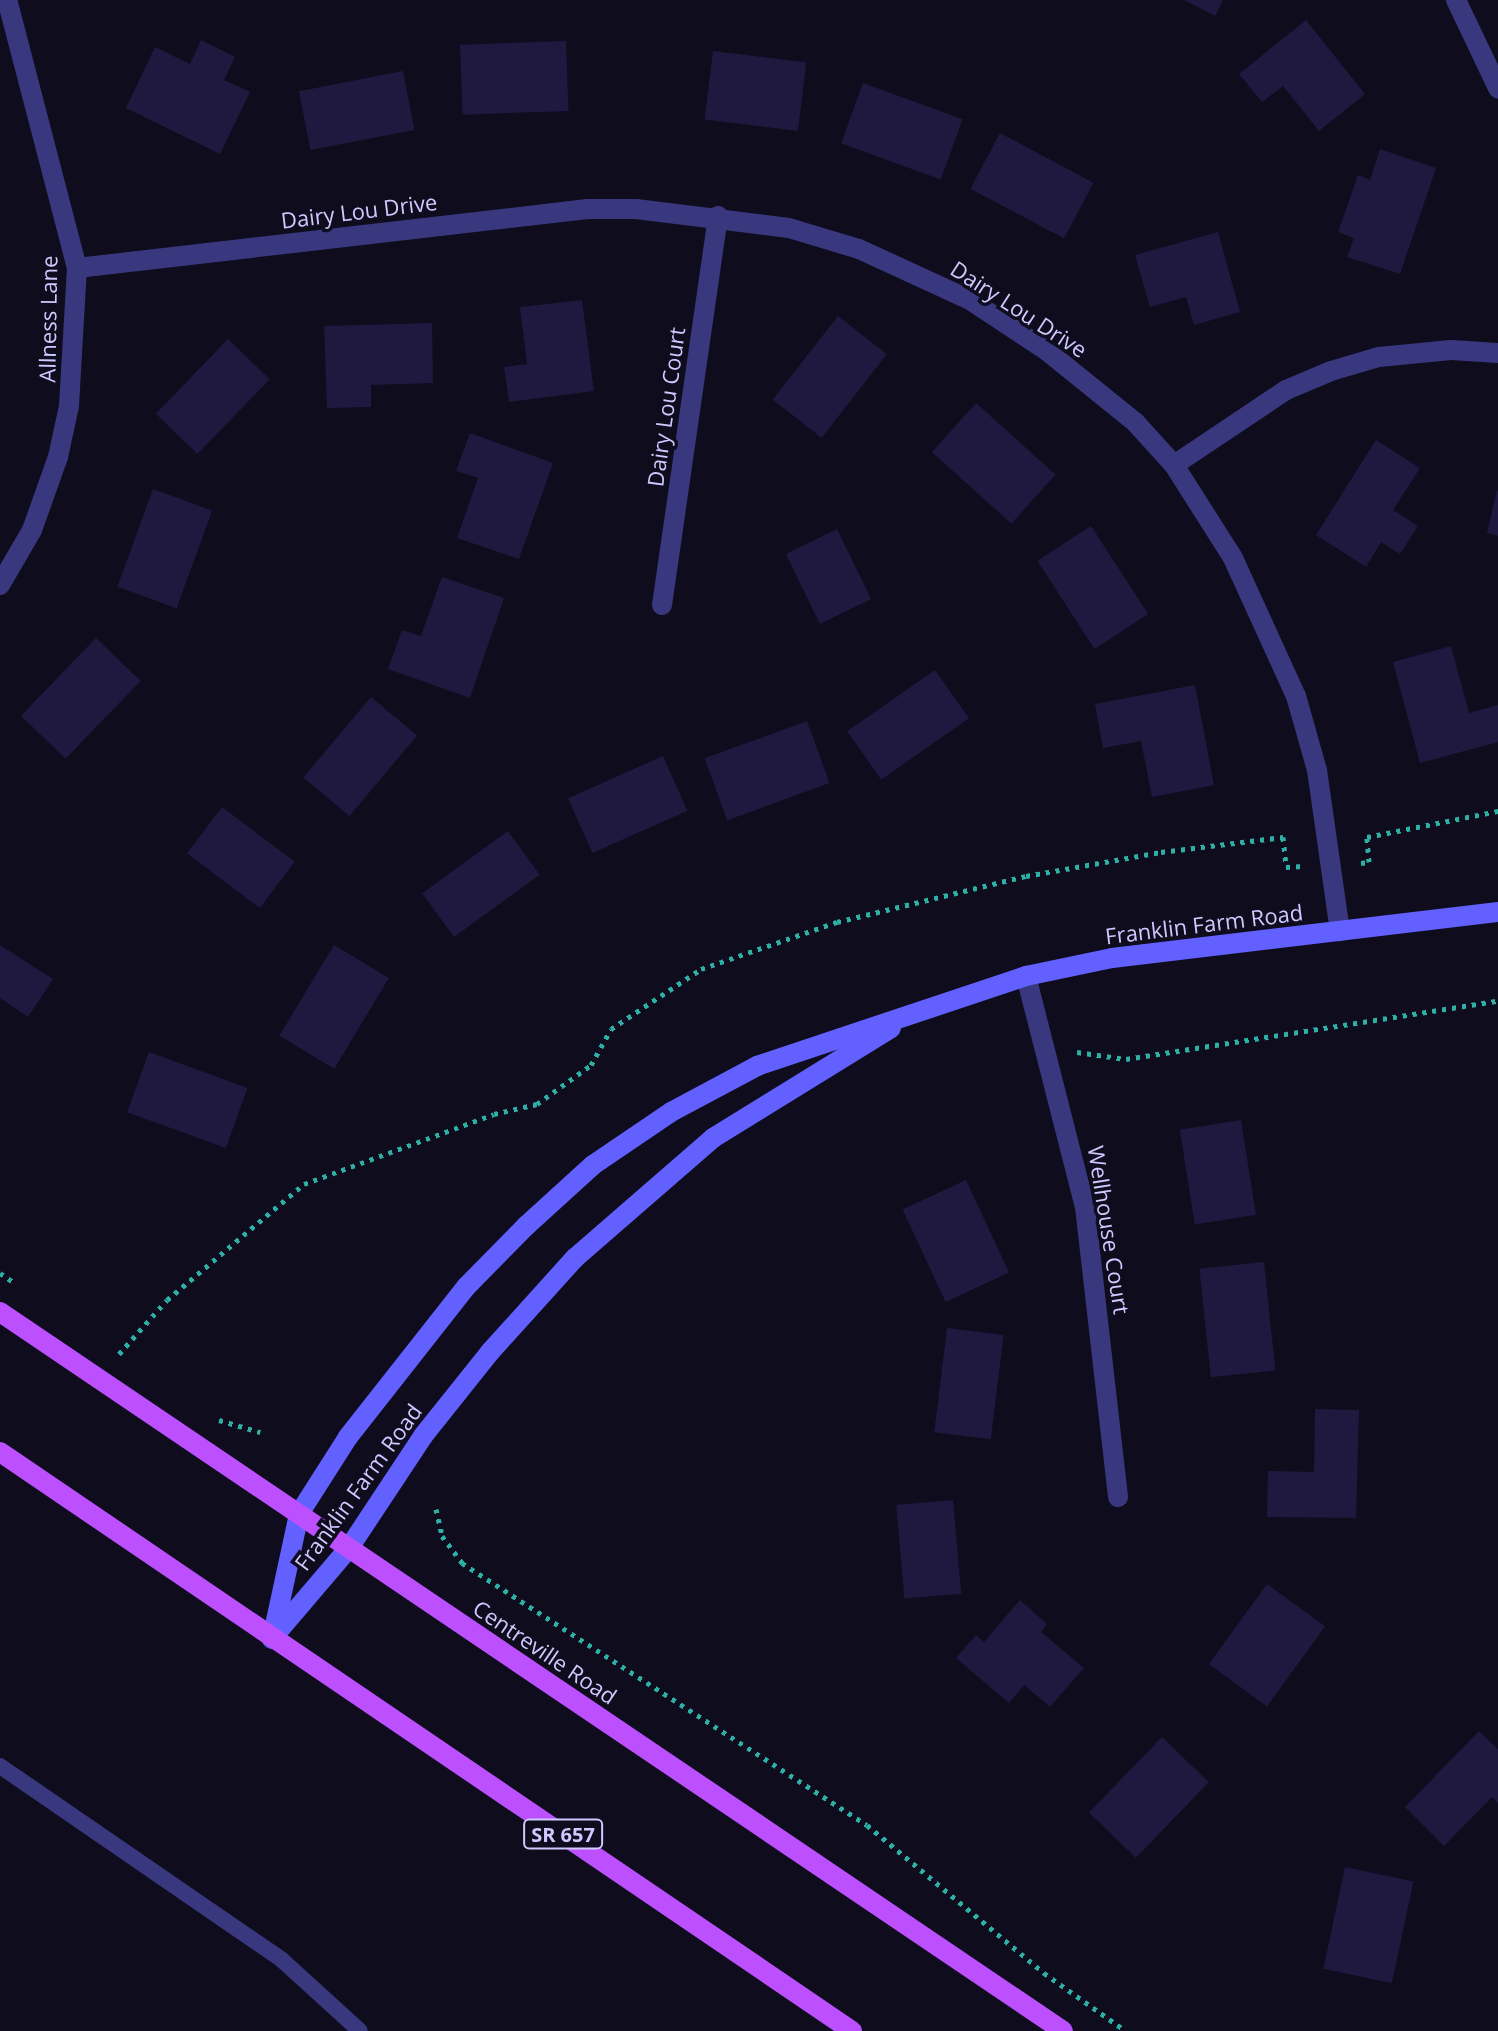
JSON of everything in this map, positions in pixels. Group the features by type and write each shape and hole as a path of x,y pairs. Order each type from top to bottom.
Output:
{"main road":[{"name":"Franklin Farm Road","path":"272,1639 299,1514 348,1437 466,1287 593,1165 671,1112 757,1066 921,1008 1026,976 1112,958 1498,912"},
{"name":"Franklin Farm Road","path":"272,1639 349,1548 423,1436 490,1352 575,1258 713,1138 921,1008"},
{"name":"Centreville Road","path":"0,1312 1063,2031"},
{"name":"SR 657","path":"0,1452 852,2031"}],"street":[{"name":"Allness Lane","path":"0,585 32,530 58,457 69,406 77,268 7,0"},
{"path":"1456,0 1498,88"},
{"name":"Dairy Lou Drive","path":"77,268 588,209 718,216 789,228 859,249 970,300 1047,351 1135,422 1174,465 1233,558 1296,696 1317,770 1340,931"},
{"name":"Dairy Lou Court","path":"662,605 718,216"},
{"path":"1174,465 1286,390 1331,371 1379,357 1451,350 1498,353"},
{"name":"Wellhouse Court","path":"1026,976 1085,1207 1118,1497"}],"lane":[{"path":"0,1766 282,1960 360,2031"}],"path":[{"path":"109,1347 121,1356 167,1300 304,1184 494,1114 537,1104 591,1065 611,1029 701,969 837,922 1026,876 1161,852 1283,837 1286,867 1369,862 1367,837 1498,811"},
{"path":"1049,1058 1075,1051 1126,1059 1498,1001"},
{"path":"0,1273 24,1289"},
{"path":"210,1414 260,1432"},
{"path":"436,1509 442,1536 462,1563 867,1825 1044,1973 1126,2031"}],"building":[{"path":"1184,0 1223,0 1215,16"},
{"path":"1306,20 1365,94 1319,131 1283,86 1262,102 1239,74"},
{"path":"201,40 235,57 224,80 250,92 220,154 126,108 155,47 190,64"},
{"path":"566,41 568,111 463,115 460,45"},
{"path":"713,51 806,62 798,131 705,119"},
{"path":"403,71 414,130 310,150 299,91"},
{"path":"863,83 963,119 941,179 841,143"},
{"path":"1000,133 1094,183 1064,238 970,189"},
{"path":"1380,149 1436,168 1400,274 1347,257 1354,238 1338,232 1358,175 1370,180"},
{"path":"1218,232 1240,312 1194,325 1186,297 1150,307 1135,255"},
{"path":"582,300 594,391 509,402 504,367 527,364 520,307"},
{"path":"838,316 887,354 822,438 773,400"},
{"path":"432,323 433,383 371,385 371,407 327,408 324,326"},
{"path":"228,339 270,379 197,454 156,414"},
{"path":"976,403 1056,475 1011,524 932,452"},
{"path":"470,433 553,463 519,559 457,538 478,478 456,471"},
{"path":"1376,440 1420,468 1393,510 1418,526 1400,554 1381,542 1366,567 1316,535"},
{"path":"153,489 212,511 177,608 117,587"},
{"path":"1498,491 1498,536 1487,533"},
{"path":"1091,526 1148,614 1095,649 1037,561"},
{"path":"837,529 871,599 820,624 786,554"},
{"path":"442,577 504,598 470,698 388,669 402,630 421,636"},
{"path":"96,638 141,681 66,759 21,716"},
{"path":"1451,646 1469,713 1498,705 1498,742 1420,763 1393,662"},
{"path":"935,670 969,718 881,780 847,731"},
{"path":"1195,685 1214,785 1152,797 1141,741 1103,748 1095,704"},
{"path":"371,697 417,736 349,816 304,777"},
{"path":"807,721 830,783 727,820 705,758"},
{"path":"663,756 687,811 592,853 568,798"},
{"path":"222,807 295,862 260,908 187,853"},
{"path":"508,831 540,875 454,937 422,893"},
{"path":"0,945 53,979 28,1017 0,998"},
{"path":"334,945 389,978 334,1069 279,1036"},
{"path":"149,1052 248,1088 226,1148 127,1112"},
{"path":"1241,1120 1256,1215 1195,1225 1180,1130"},
{"path":"966,1180 1009,1272 946,1302 903,1210"},
{"path":"1264,1262 1275,1370 1211,1377 1199,1269"},
{"path":"947,1328 1004,1335 991,1439 934,1432"},
{"path":"1315,1409 1359,1410 1356,1518 1267,1517 1268,1471 1314,1472"},
{"path":"953,1500 961,1594 904,1599 896,1505"},
{"path":"1267,1584 1325,1626 1267,1706 1209,1664"},
{"path":"1020,1600 1047,1624 1041,1632 1084,1668 1050,1707 1024,1685 1009,1703 956,1658 976,1635 984,1642"},
{"path":"1479,1731 1498,1749 1498,1803 1492,1797 1444,1846 1405,1807"},
{"path":"1162,1737 1209,1782 1136,1858 1089,1813"},
{"path":"1345,1867 1413,1882 1392,1983 1323,1969"}]}
